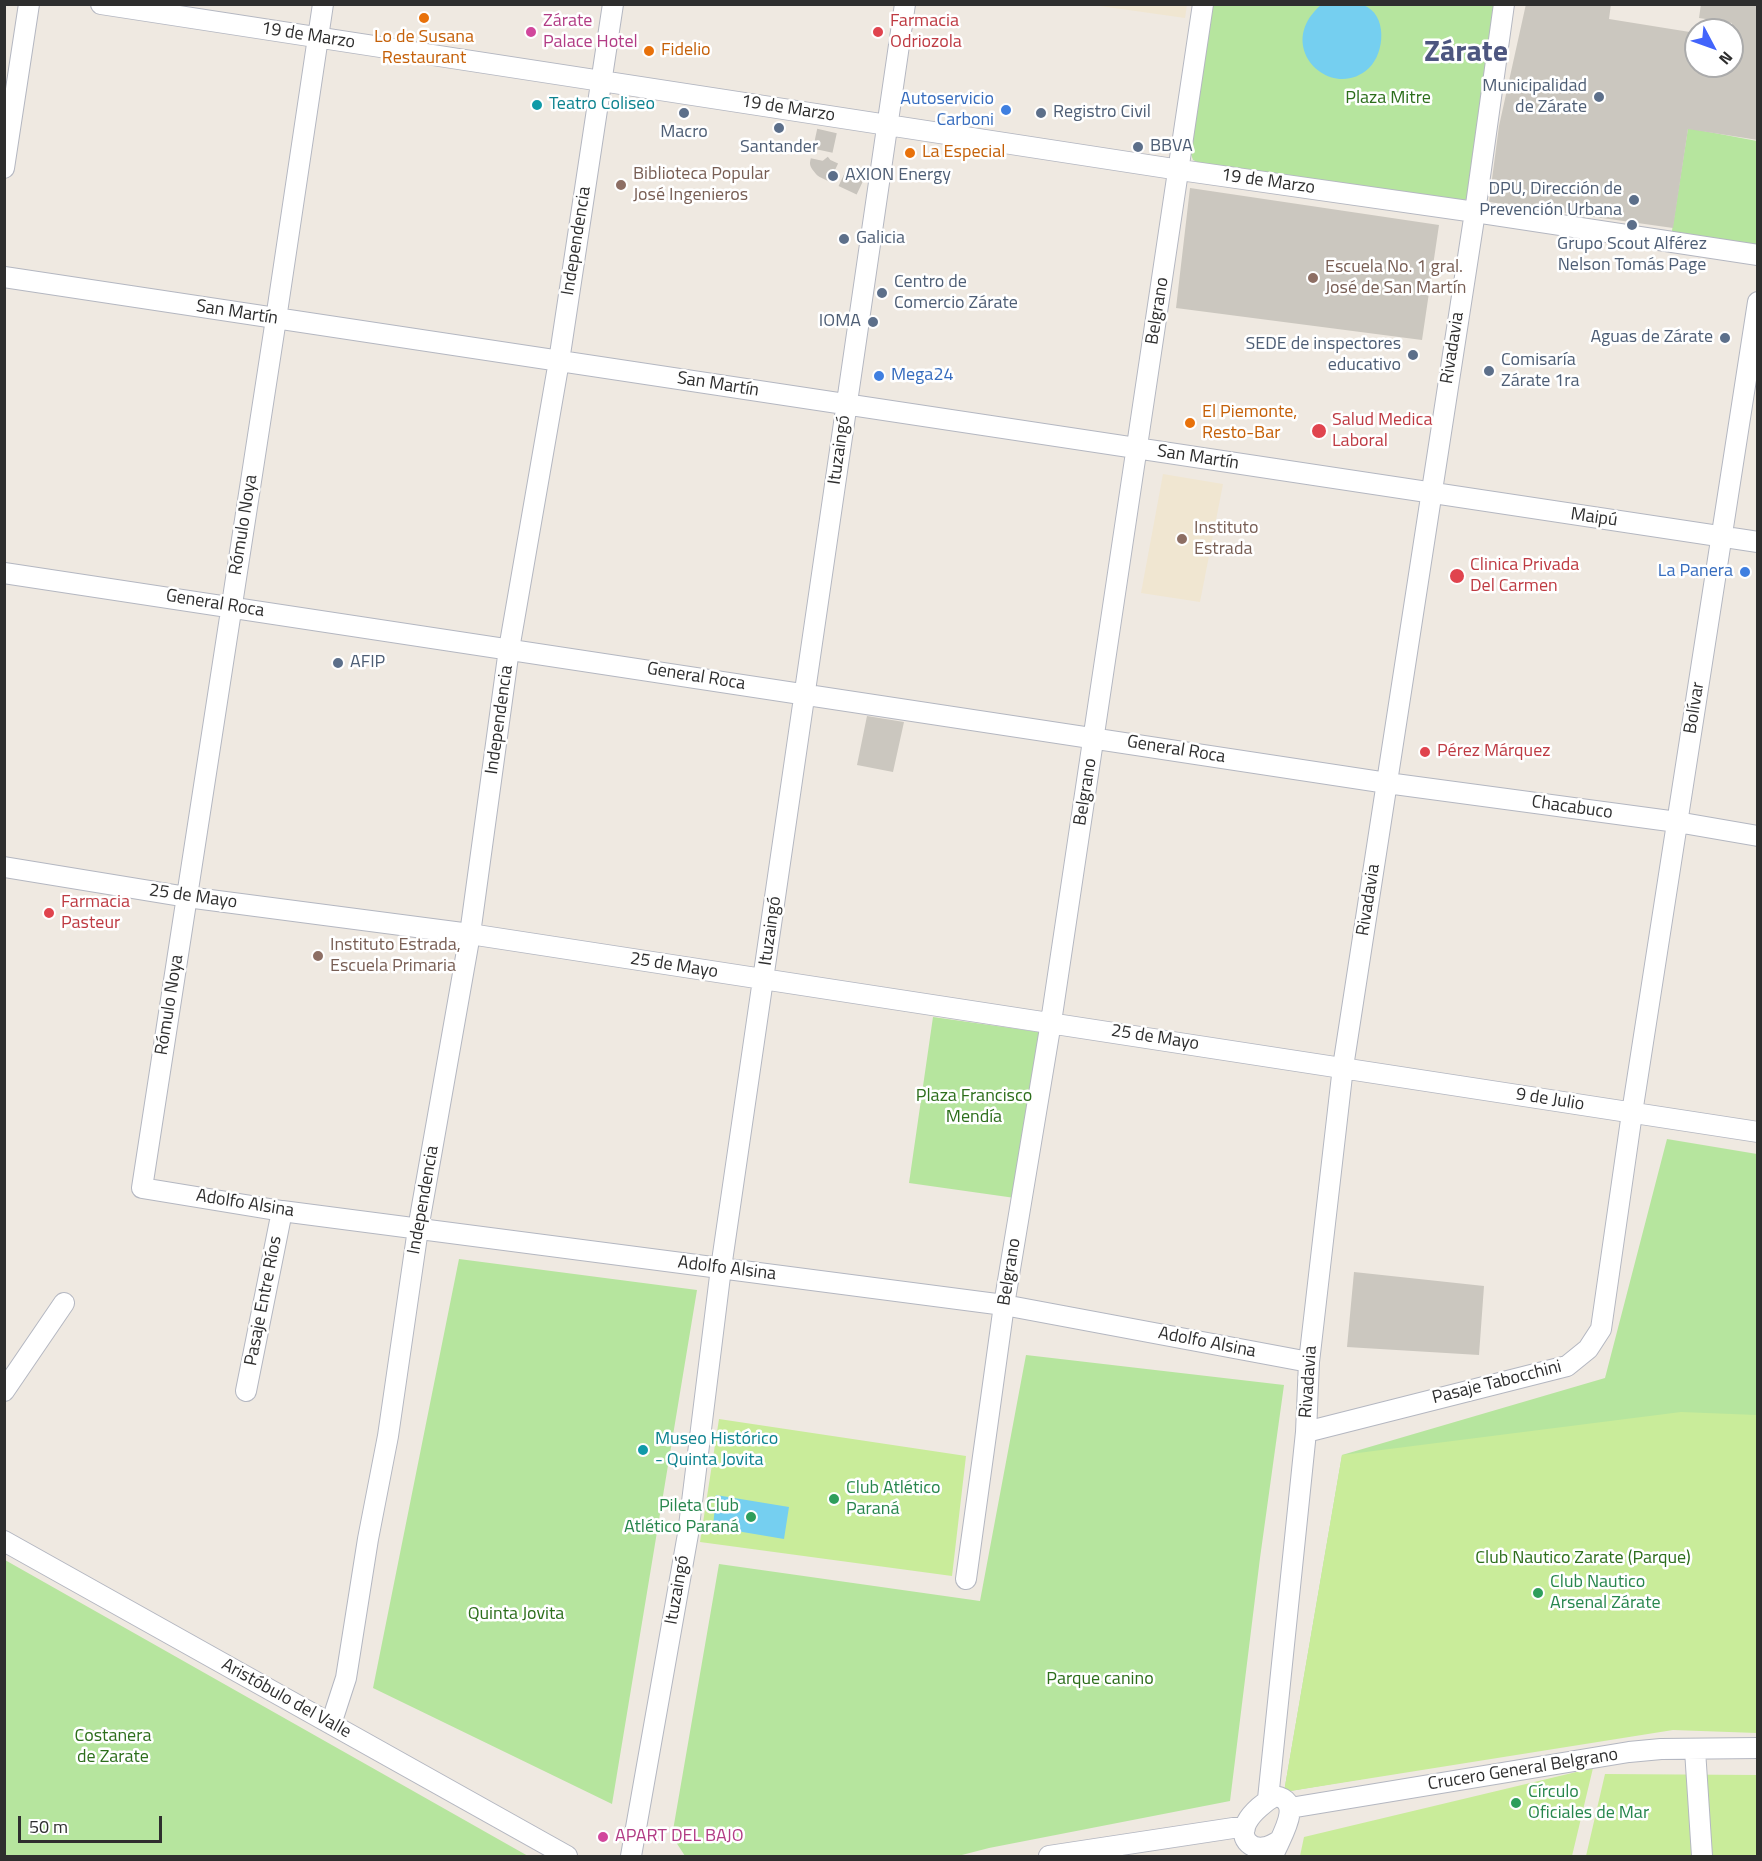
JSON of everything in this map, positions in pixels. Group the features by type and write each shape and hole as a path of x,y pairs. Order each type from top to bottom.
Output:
{"street":[{"path":"4,168 29,4"},
{"name":"19 de Marzo","path":"101,4 602,80 828,123 887,124 1180,170 1758,255"},
{"name":"Rómulo Noya","path":"142,1188 323,4"},
{"name":"Independencia","path":"331,1724 346,1678 368,1539 388,1436 418,1229 470,934 509,649 559,361 613,4"},
{"name":"Ituzaingó","path":"631,1857 688,1534 721,1268 846,405 870,189 887,124 905,4"},
{"name":"Belgrano","path":"966,1579 1004,1305 1051,1022 1203,4"},
{"name":"Rivadavia","path":"1268,1799 1306,1432 1310,1362 1343,1068 1475,212 1504,4"},
{"name":"San Martín","path":"4,277 1431,493"},
{"name":"Bolívar","path":"1632,1113 1758,302"},
{"name":"Maipú","path":"1431,493 1758,542"},
{"name":"General Roca","path":"4,573 1387,783"},
{"name":"Chacabuco","path":"1387,783 1677,822 1758,836"},
{"name":"25 de Mayo","path":"4,867 187,897 470,934 1343,1068"},
{"name":"9 de Julio","path":"1343,1068 1758,1132"},
{"name":"Pasaje Tabocchini","path":"1306,1432 1567,1366 1588,1349 1601,1329 1632,1113"},
{"name":"Adolfo Alsina","path":"142,1188 282,1211 1004,1305 1310,1362"},
{"name":"Pasaje Entre Ríos","path":"246,1391 282,1211"},
{"path":"4,1390 64,1303"},
{"name":"Aristóbulo del Valle","path":"4,1541 567,1857"},
{"name":"Crucero General Belgrano","path":"1290,1808 1629,1752 1661,1749 1758,1748"},
{"path":"1695,1749 1702,1857"},
{"path":"1049,1857 1233,1828 1250,1843 1276,1849 1290,1817 1287,1801 1275,1796 1268,1799 1246,1822 1250,1843"}],"shaded area":[{"path":"1187,4 1185,18 1093,5"},
{"name":"Instituto Estrada","path":"1163,474 1223,484 1200,602 1141,593"}],"green space":[{"name":"Plaza Mitre","path":"1210,5 1496,5 1470,195 1464,201 1201,164 1193,160 1190,151"},
{"path":"1688,128 1757,141 1757,252 1671,237"},
{"name":"Plaza Francisco Mendía","path":"933,1017 1039,1032 1015,1198 909,1183"},
{"name":"Club Nautico Arsenal Zárate","path":"1667,1139 1757,1154 1757,1713 1284,1792 1342,1455 1605,1378"},
{"name":"Quinta Jovita","path":"459,1259 697,1290 612,1804 373,1688"},
{"name":"Parque canino","path":"1026,1355 1284,1385 1230,1801 958,1856 685,1856 672,1836 719,1564 980,1601"},
{"name":"Club Nautico Arsenal Zárate","path":"1681,1412 1757,1415 1757,1733 1673,1730 1284,1792 1342,1455"},
{"name":"Club Atlético Paraná","path":"719,1419 966,1456 952,1576 700,1542"},
{"name":"Costanera de Zarate","path":"5,1560 528,1856 5,1856"},
{"name":"Círculo Oficiales de Mar","path":"1593,1768 1572,1856 1300,1856 1304,1837"},
{"path":"1605,1774 1757,1775 1757,1856 1586,1856"}],"water":[{"path":"1359,4 1371,10 1377,17 1381,34 1378,53 1369,68 1354,77 1339,79 1325,75 1313,65 1305,53 1303,37 1307,21 1321,5"},
{"name":"Pileta Club Atlético Paraná","path":"716,1495 789,1507 784,1539 713,1527"}],"building":[{"name":"Municipalidad de Zárate","path":"1526,4 1611,4 1609,19 1684,31 1684,78 1744,78 1744,18 1699,18 1701,4 1758,4 1758,140 1688,129 1673,228 1489,202 1499,126"},
{"name":"Escuela No. 1 gral. José de San Martín","path":"1190,188 1439,225 1422,340 1176,308"},
{"path":"867,716 904,722 893,772 857,765"},
{"path":"1354,1272 1484,1286 1479,1355 1347,1347"}],"tunnel":[{"path":"827,131 820,163 824,168 862,186"}],"place":[{"name":"Lo de Susana Restaurant","path":"424,18"},
{"name":"Zárate Palace Hotel","path":"531,32"},
{"name":"Farmacia Odriozola","path":"878,32"},
{"name":"Fidelio","path":"649,51"},
{"name":"Municipalidad de Zárate","path":"1599,97"},
{"name":"Teatro Coliseo","path":"537,105"},
{"name":"Autoservicio Carboni","path":"1006,110"},
{"name":"Macro","path":"684,113"},
{"name":"Registro Civil","path":"1041,113"},
{"name":"Santander","path":"779,128"},
{"name":"BBVA","path":"1138,147"},
{"name":"La Especial","path":"910,153"},
{"name":"AXION Energy","path":"833,176"},
{"name":"Biblioteca Popular José Ingenieros","path":"621,185"},
{"name":"DPU, Dirección de Prevención Urbana","path":"1634,200"},
{"name":"Grupo Scout Alférez Nelson Tomás Page","path":"1632,225"},
{"name":"Galicia","path":"844,239"},
{"name":"Escuela No. 1 gral. José de San Martín","path":"1313,278"},
{"name":"Centro de Comercio Zárate","path":"882,293"},
{"name":"IOMA","path":"873,322"},
{"name":"Aguas de Zárate","path":"1725,338"},
{"name":"SEDE de inspectores educativo","path":"1413,355"},
{"name":"Comisaría Zárate 1ra","path":"1489,371"},
{"name":"Mega24","path":"879,376"},
{"name":"El Piemonte, Resto-Bar","path":"1190,423"},
{"name":"Salud Medica Laboral","path":"1319,431"},
{"name":"Instituto Estrada","path":"1182,539"},
{"name":"La Panera","path":"1745,572"},
{"name":"Clinica Privada Del Carmen","path":"1457,576"},
{"name":"AFIP","path":"338,663"},
{"name":"Pérez Márquez","path":"1425,752"},
{"name":"Farmacia Pasteur","path":"49,913"},
{"name":"Instituto Estrada, Escuela Primaria","path":"318,956"},
{"name":"Museo Histórico - Quinta Jovita","path":"643,1450"},
{"name":"Club Atlético Paraná","path":"834,1499"},
{"name":"Pileta Club Atlético Paraná","path":"751,1517"},
{"name":"Club Nautico Arsenal Zárate","path":"1538,1593"},
{"name":"Círculo Oficiales de Mar","path":"1516,1803"},
{"name":"APART DEL BAJO","path":"603,1837"}],"district":[{"name":"Zárate","path":"1466,54"}],"park label":[{"name":"Club Nautico Zarate (Parque)","path":"1583,1559"}]}
